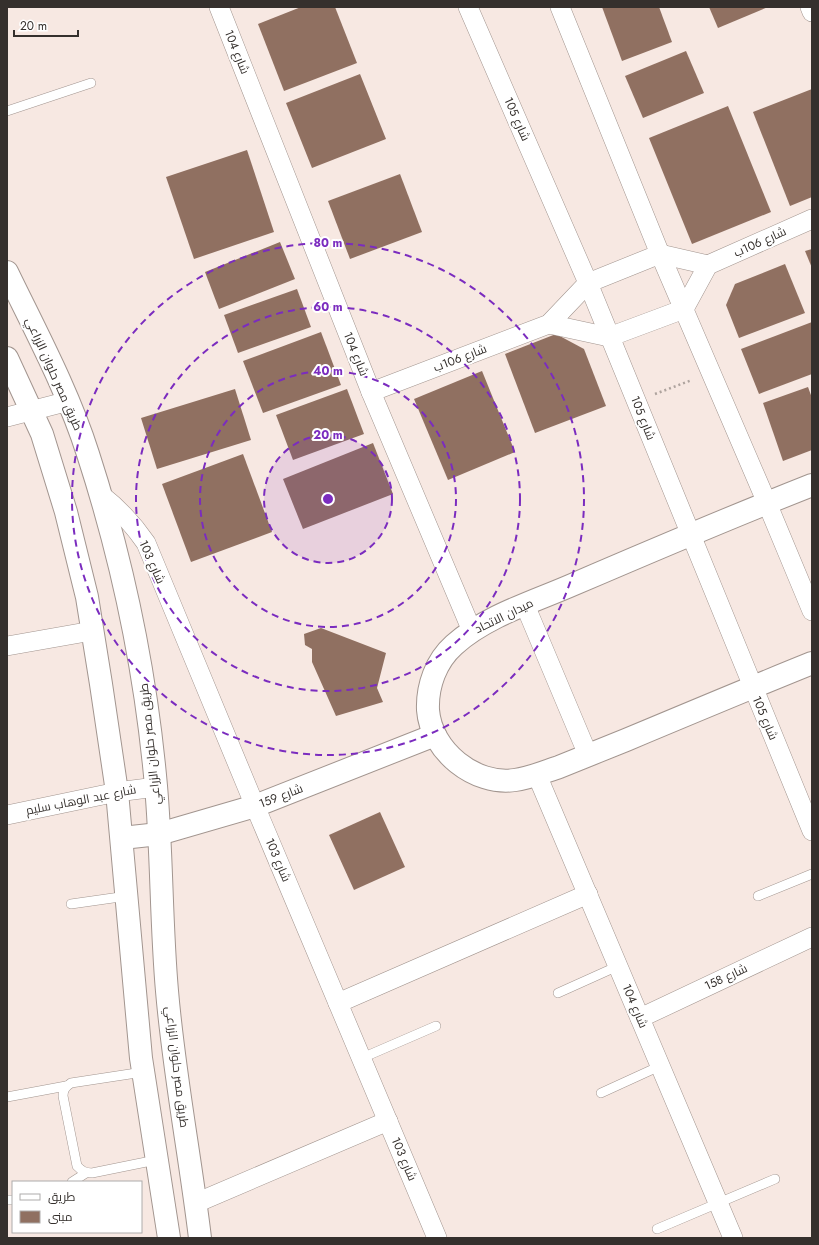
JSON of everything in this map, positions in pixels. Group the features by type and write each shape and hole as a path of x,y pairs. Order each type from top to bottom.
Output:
{"main road":[{"name":"طريق مصر حلوان الزراعي","path":"7,272 69,401 88,453 120,567 136,639 148,712 156,787 162,933 175,1063 200,1238"},
{"path":"7,358 42,434 66,512 86,597 117,792 143,1072 169,1238"},
{"name":"ميدان الاتحاد","path":"812,485 690,534 525,605 472,631 452,646 438,665 429,688 428,712 435,735 448,755 467,770 490,779 513,780 537,775 588,756 812,663"},
{"name":"شارع 159","path":"122,838 159,834 255,806 435,735"}],"street":[{"name":"شارع 104","path":"219,7 371,392 472,631"},
{"name":"شارع 105","path":"468,7 588,283 812,831"},
{"path":"560,7 660,254 812,611"},
{"path":"810,7 812,12"},
{"name":"شارع 106ب","path":"708,265 812,219"},
{"path":"549,324 610,337 684,309 708,265 660,254 588,283"},
{"name":"شارع 106ب","path":"371,392 549,324 588,283"},
{"path":"7,417 69,401"},
{"name":"شارع 103","path":"101,495 130,521 146,543 437,1238"},
{"path":"525,605 588,756"},
{"path":"7,646 92,630"},
{"name":"شارع 104","path":"537,775 733,1238"},
{"name":"شارع عبد الوهاب سليم","path":"7,815 117,792 156,787"},
{"path":"338,1003 588,894"},
{"name":"شارع 158","path":"640,1018 812,937"},
{"path":"196,1203 388,1122"}],"lane":[{"path":"7,111 91,83"},
{"path":"758,896 812,874"},
{"path":"71,904 127,896"},
{"path":"558,993 618,966"},
{"path":"362,1058 436,1026"},
{"path":"601,1093 660,1066"},
{"path":"7,1097 66,1086 71,1083 143,1072"},
{"path":"66,1086 63,1091 63,1096 77,1166 81,1170 86,1173 92,1173 156,1160"},
{"path":"74,1181 86,1173"},
{"path":"657,1229 775,1179"}],"path":[{"path":"636,401 711,373"}],"building":[{"path":"301,7 335,7 357,63 284,91 258,24"},
{"path":"602,7 659,7 672,42 622,61"},
{"path":"709,7 768,7 718,28"},
{"path":"686,51 704,93 643,118 625,76"},
{"path":"360,74 386,139 312,168 286,103"},
{"path":"812,89 812,197 790,206 753,112"},
{"path":"728,106 771,212 692,244 649,138"},
{"path":"247,150 274,232 194,259 166,177"},
{"path":"400,174 422,232 350,259 328,201"},
{"path":"280,242 295,279 219,309 205,272"},
{"path":"812,249 812,268 805,251"},
{"path":"785,264 805,313 739,338 726,305 735,284"},
{"path":"297,289 311,327 238,353 224,315"},
{"path":"812,322 812,374 759,394 741,349"},
{"path":"321,332 341,385 263,413 243,361"},
{"path":"556,334 584,349 606,406 535,433 505,354"},
{"path":"482,371 515,452 448,480 414,399"},
{"path":"808,387 812,398 812,450 783,461 763,403"},
{"path":"235,389 251,440 157,469 141,418"},
{"path":"347,389 364,434 293,460 276,415"},
{"path":"373,443 393,494 303,529 283,479"},
{"path":"243,454 272,532 191,562 162,484"},
{"path":"321,628 386,653 377,688 383,702 336,716 312,662 312,649 305,645 304,634"},
{"path":"380,812 405,867 354,890 329,835"}]}
